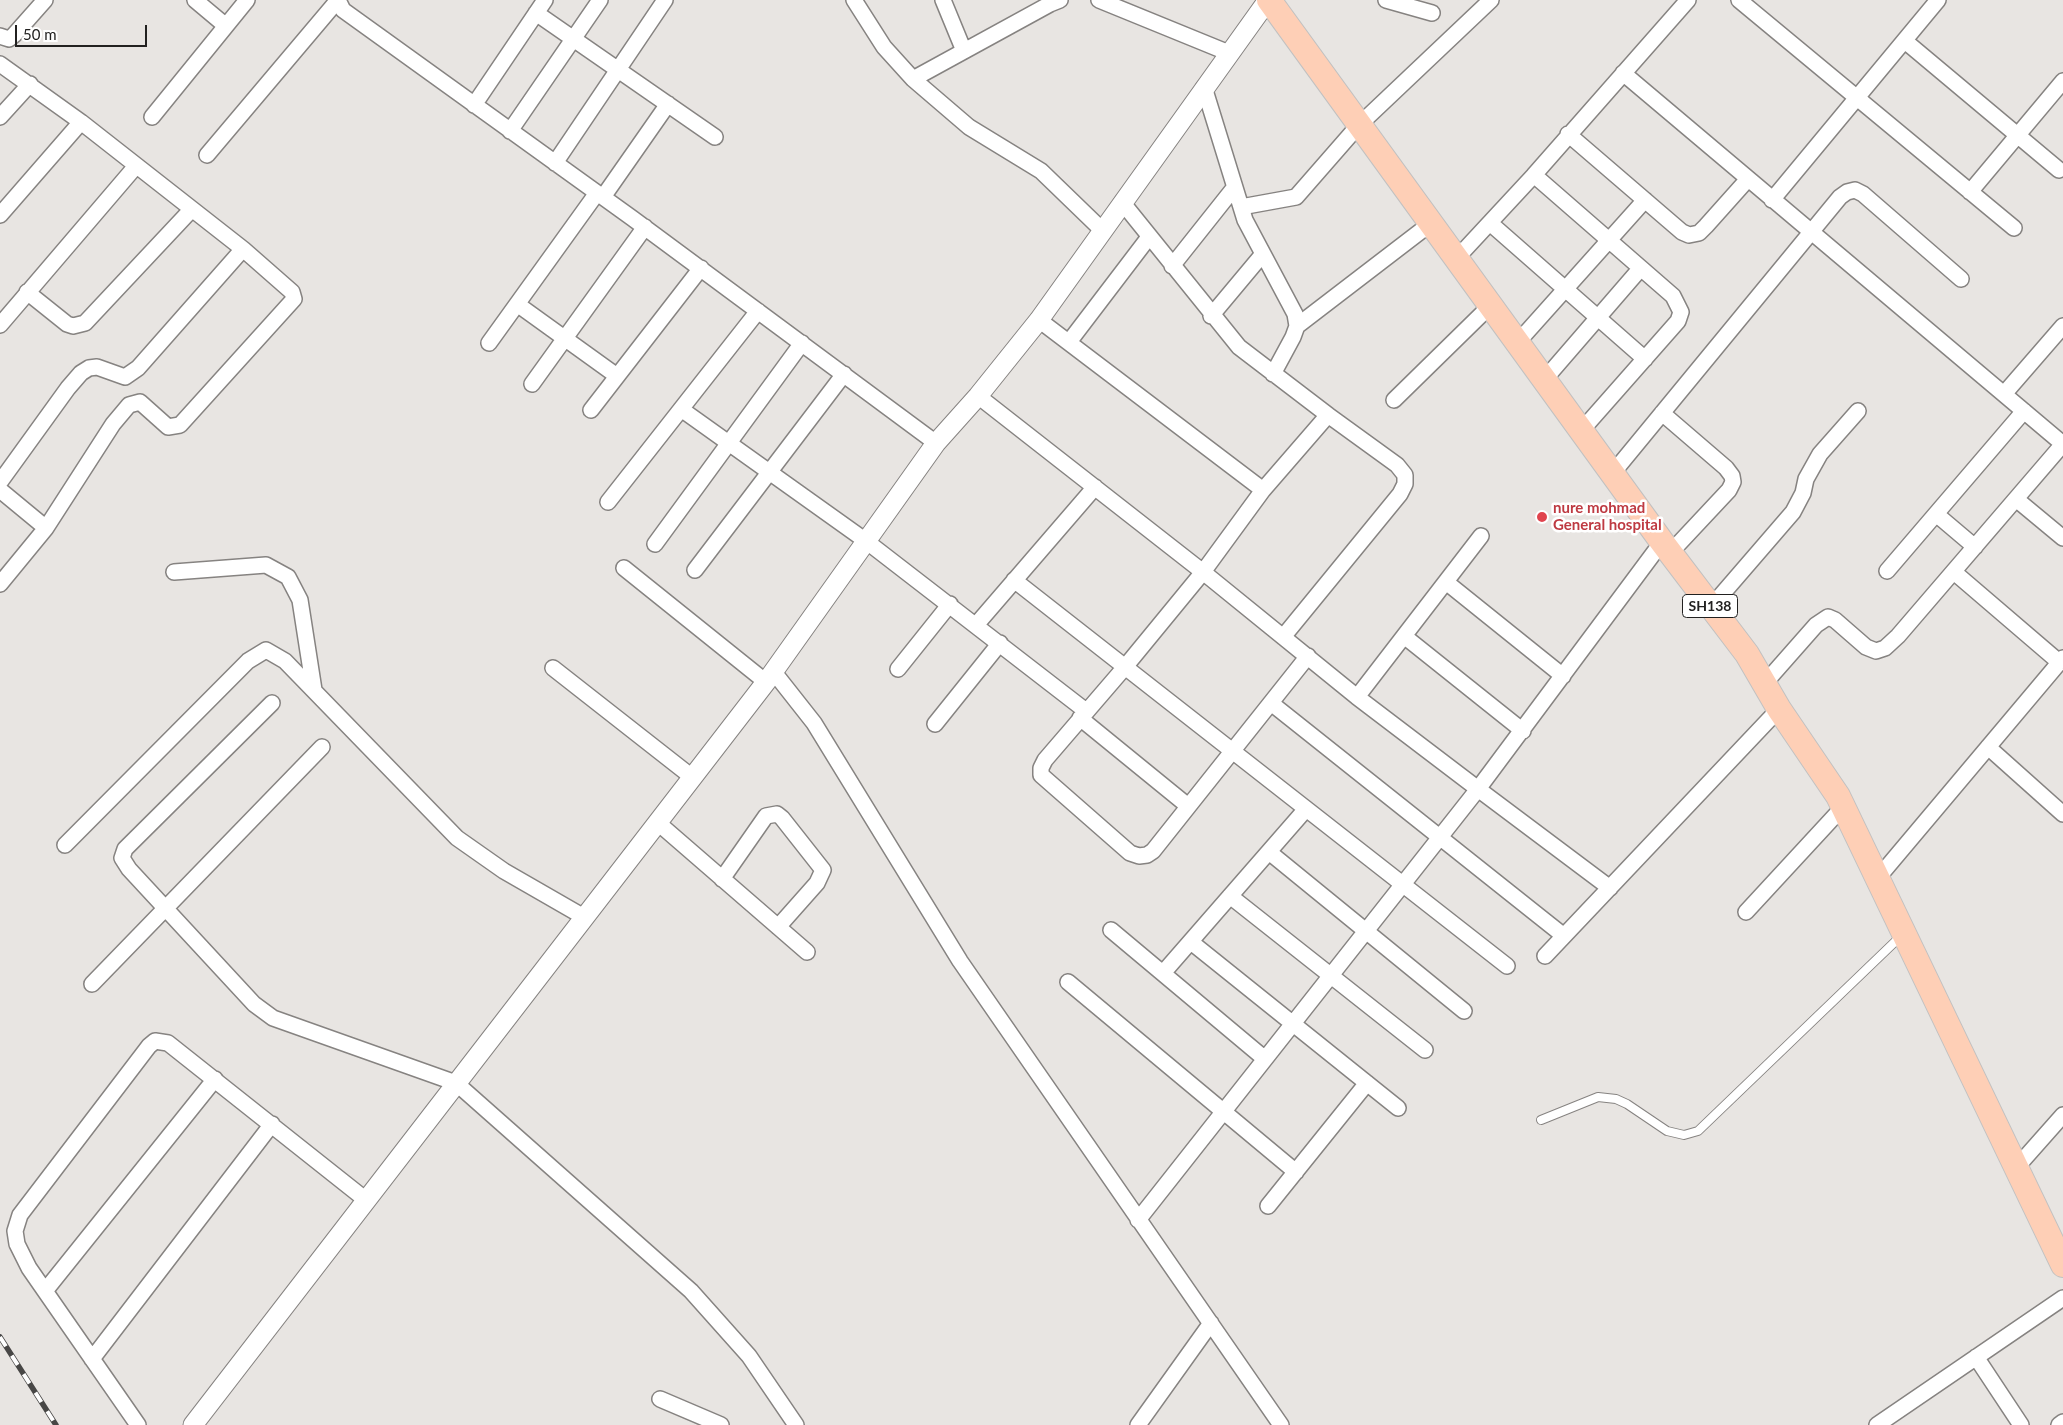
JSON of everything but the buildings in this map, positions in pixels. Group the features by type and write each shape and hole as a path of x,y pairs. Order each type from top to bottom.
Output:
{"main road":[{"name":"SH138","path":"1268,0 1666,548 1746,654 1779,710 1843,807 2063,1265"}],"street":[{"path":"0,36 9,38 14,35 45,0"},
{"path":"195,0 226,26"},
{"path":"152,117 247,0"},
{"path":"207,155 338,0 343,10 645,227 936,443"},
{"path":"510,131 600,0"},
{"path":"555,163 665,0"},
{"path":"854,0 884,47 913,79 969,127 1041,171 1102,230"},
{"path":"943,0 964,51"},
{"path":"913,79 1060,0"},
{"path":"193,1425 769,676 936,443 978,396 1039,320 1268,0"},
{"path":"1386,0 1432,13"},
{"path":"1241,207 1296,197 1358,126 1491,0"},
{"path":"1456,259 1534,175 1568,134 1688,0"},
{"path":"1739,0 2014,228"},
{"path":"1772,200 1938,0"},
{"path":"1104,1 1229,53"},
{"path":"474,105 538,5 572,39 716,137"},
{"path":"1905,41 2059,170"},
{"path":"0,64 81,122 242,248 292,292 294,299 180,425 168,427 140,402 129,405 114,424 46,528 0,584"},
{"path":"1623,72 1772,200 2063,444 1954,572 1898,636 1885,648 1876,651 1866,647 1835,620 1828,618 1816,625 1764,684"},
{"path":"1970,192 2063,81"},
{"path":"0,117 30,84"},
{"path":"1204,88 1241,207 1262,255 1295,314 1297,326 1293,337 1273,374"},
{"path":"489,343 668,104"},
{"path":"0,215 81,122"},
{"path":"1568,134 1682,232 1694,234 1706,226 1748,179"},
{"path":"0,325 136,166"},
{"path":"1534,175 1608,242 1673,296 1680,306 1681,312 1678,321 1581,431"},
{"path":"1172,266 1234,188"},
{"path":"1612,474 1840,197 1854,190 1863,194 1961,279"},
{"path":"1517,343 1645,200"},
{"path":"1122,202 1211,316 1239,348 1397,466 1405,475 1405,484 1400,494 1283,637"},
{"path":"28,292 67,324 73,326 85,323 192,209"},
{"path":"1490,222 1645,359"},
{"path":"1297,326 1430,224"},
{"path":"532,384 645,227"},
{"path":"1069,342 1149,237"},
{"path":"0,482 81,373 89,368 97,367 125,376 138,368 242,248"},
{"path":"1211,316 1262,255"},
{"path":"591,410 701,268"},
{"path":"1544,380 1640,269"},
{"path":"517,304 617,376"},
{"path":"1394,400 1490,306"},
{"path":"608,502 758,311"},
{"path":"1039,320 1263,490"},
{"path":"2004,394 2063,326"},
{"path":"655,544 802,343"},
{"path":"695,570 844,374"},
{"path":"978,396 1095,486 1357,697 1610,888"},
{"path":"680,410 866,541 976,624 1188,806"},
{"path":"1711,608 1793,512 1803,493 1806,479 1820,454 1858,411"},
{"path":"1887,571 2024,411"},
{"path":"1138,1220 1402,884 1441,838 1563,676 1666,548 1729,490 1733,482 1732,476 1726,468 1662,414"},
{"path":"1308,656 1153,850 1139,856 1130,852 1041,775 1041,768 1045,760 1203,572 1263,490 1328,415"},
{"path":"976,624 1095,486"},
{"path":"0,490 46,528"},
{"path":"2016,498 2063,538"},
{"path":"1936,514 1975,546"},
{"path":"1357,697 1481,536"},
{"path":"174,572 266,565 288,578 300,600 314,690"},
{"path":"624,568 769,676 814,723 960,960 1281,1425"},
{"path":"1877,879 2061,660 1954,572"},
{"path":"1014,580 1507,966"},
{"path":"1446,582 1563,676"},
{"path":"898,669 950,604"},
{"path":"1404,636 1523,731"},
{"path":"935,724 1000,643"},
{"path":"65,845 258,654 266,650 274,653 314,690 457,838 504,871 584,917"},
{"path":"553,668 692,777"},
{"path":"272,703 124,849 122,858 129,869 254,1004 273,1018 456,1083 691,1291 748,1356 796,1425"},
{"path":"1270,703 1564,936"},
{"path":"1545,956 1779,710"},
{"path":"92,984 322,747"},
{"path":"1988,748 2063,814"},
{"path":"1746,912 1843,807"},
{"path":"1163,974 1306,809"},
{"path":"722,879 766,816 777,814 782,818 823,870 817,883 778,927"},
{"path":"657,822 807,952"},
{"path":"1269,852 1464,1011"},
{"path":"1230,896 1425,1050"},
{"path":"1111,930 1265,1059"},
{"path":"1191,942 1398,1108"},
{"path":"1068,982 1296,1172"},
{"path":"138,1425 29,1268 17,1244 15,1231 20,1215 149,1046 155,1041 168,1043 366,1200"},
{"path":"45,1291 215,1079"},
{"path":"1268,1206 1367,1083"},
{"path":"2016,1168 2063,1115"},
{"path":"92,1359 272,1124"},
{"path":"1877,1425 2063,1298"},
{"path":"1138,1425 1211,1323"},
{"path":"1976,1357 2021,1425"},
{"path":"660,1399 721,1425"},
{"path":"2059,1425 2063,1422"}],"lane":[{"path":"1541,1120 1598,1097 1616,1099 1627,1104 1667,1131 1684,1135 1698,1131 1903,934"}],"railway":[{"path":"0,1337 56,1425"}],"place":[{"name":"nure mohmad General hospital","path":"1542,517"}]}
